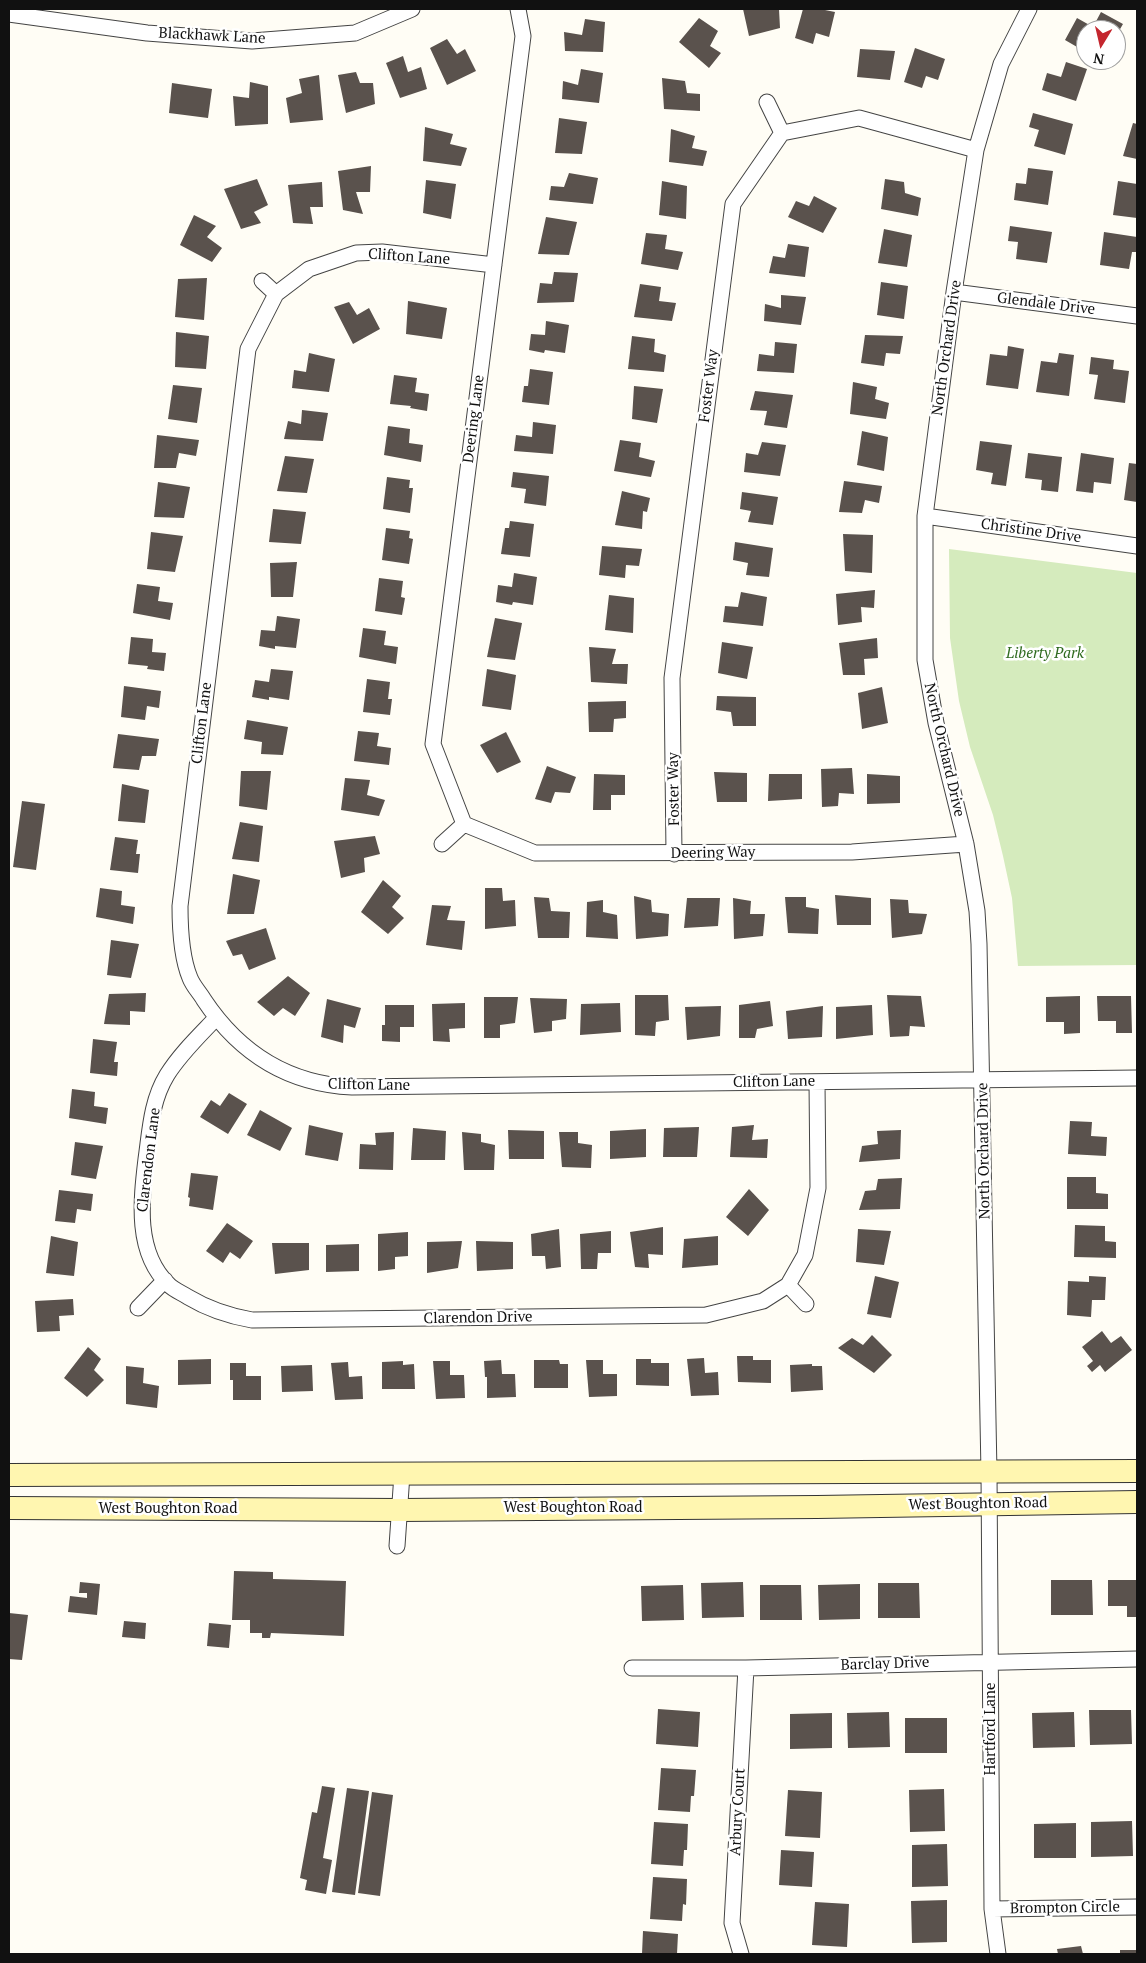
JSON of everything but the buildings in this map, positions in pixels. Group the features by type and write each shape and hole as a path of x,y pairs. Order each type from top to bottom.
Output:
{"main road":[{"name":"West Boughton Road","path":"9,1475 1137,1471"},
{"name":"West Boughton Road","path":"9,1508 400,1510 1137,1502"}],"street":[{"name":"Blackhawk Lane","path":"9,14 146,32 252,41 355,33 412,9"},
{"name":"Deering Lane","path":"464,824 433,744 523,36 518,9"},
{"name":"North Orchard Drive","path":"989,1503 990,1472 979,944 976,902 966,844 936,723 925,660 925,516 954,292 976,150 1001,64 1029,9"},
{"path":"767,102 782,133 859,118 976,150"},
{"name":"Foster Way","path":"674,854 672,678 733,204 782,133"},
{"name":"Clifton Lane","path":"494,265 382,252 356,253 309,269 276,294 248,349 180,906 180,927 190,978 216,1018 241,1044 280,1071 313,1083 331,1086 1137,1078"},
{"path":"262,281 276,294"},
{"name":"Glendale Drive","path":"954,292 1137,316"},
{"name":"Christine Drive","path":"925,516 1137,546"},
{"path":"442,844 464,824"},
{"name":"Deering Way","path":"464,824 536,853 852,852 966,844"},
{"name":"Clarendon Lane","path":"167,1283 153,1264 146,1244 142,1218 142,1196 151,1118 157,1096 166,1076 180,1056 216,1018"},
{"name":"Clarendon Drive","path":"167,1283 205,1307 252,1320 706,1315 763,1301 788,1285 806,1255 818,1188 817,1082"},
{"path":"138,1308 167,1283"},
{"path":"788,1285 806,1304"},
{"path":"397,1546 402,1474"},
{"name":"Hartford Lane","path":"989,1503 992,1909 998,1954"},
{"name":"Barclay Drive","path":"632,1668 746,1668 1137,1659"},
{"name":"Arbury Court","path":"741,1954 732,1923 746,1668"},
{"name":"Brompton Circle","path":"992,1909 1137,1906"}],"green space":[{"name":"Liberty Park","path":"949,549 1137,573 1137,965 1018,966 1012,898 1003,856 993,815 970,747 959,701 950,638"}]}
